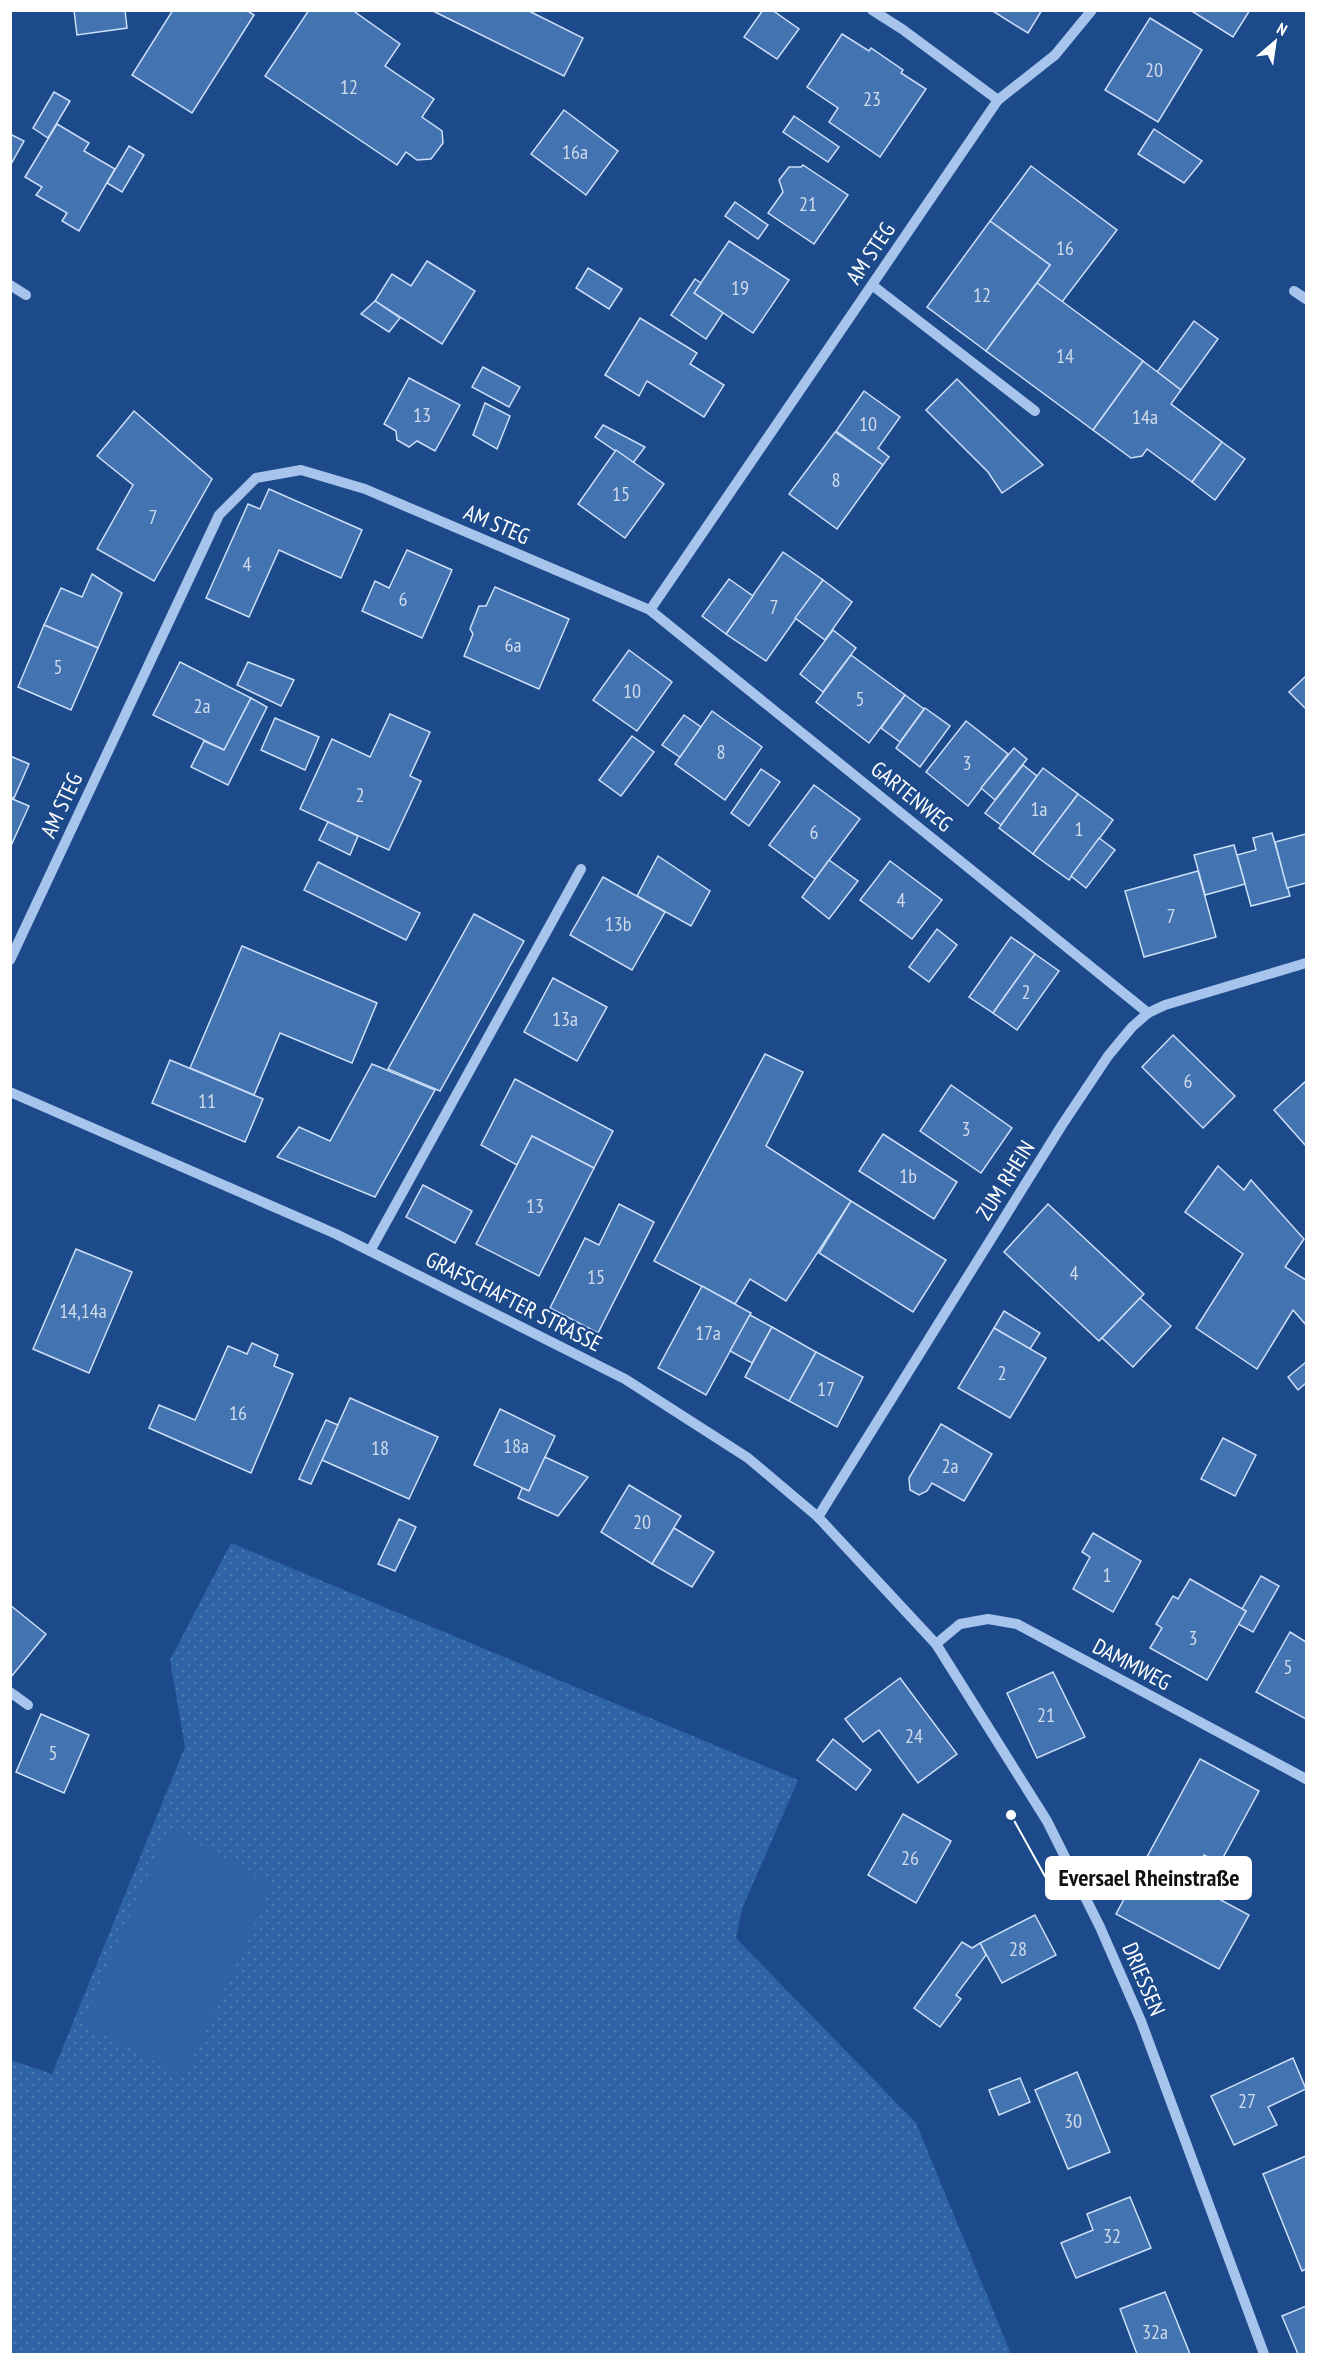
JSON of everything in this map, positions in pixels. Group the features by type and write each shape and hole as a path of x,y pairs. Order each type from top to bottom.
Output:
{"street":[{"path":"872,10 902,29 998,100"},
{"name":"AM STEG","path":"10,960 219,515 256,478 301,470 365,489 650,610 998,100 1055,55 1092,10"},
{"path":"10,285 26,295"},
{"path":"872,285 1035,411"},
{"path":"1294,291 1306,299"},
{"name":"GARTENWEG","path":"650,610 1148,1013"},
{"path":"370,1251 581,869"},
{"name":"ZUM RHEIN","path":"818,1517 1062,1125 1108,1056 1132,1027 1148,1013 1164,1005 1306,963"},
{"name":"GRAFSCHAFTER STRASSE","path":"10,1092 336,1234 625,1379 748,1458 818,1517 936,1644"},
{"name":"DAMMWEG","path":"936,1644 960,1624 988,1619 1017,1624 1306,1779"},
{"name":"DRIESSEN","path":"936,1644 1034,1797 1100,1927 1141,2021 1264,2355"},
{"path":"10,1692 28,1705"}],"shaded area":[{"path":"231,1543 798,1780 742,1909 736,1938 916,2123 1011,2354 11,2354 11,2060 52,2074 185,1747 170,1660"},
{"path":"174,1830 270,1884 263,1906 184,2077 101,2034 84,2020 167,1831"}],"building":[{"path":"74,10 125,10 127,28 77,35"},
{"path":"173,10 246,10 254,15 192,113 132,75"},
{"path":"309,10 352,10 400,44 385,66 434,99 422,117 442,131 443,143 431,159 417,160 406,152 397,165 265,76"},
{"path":"527,10 583,38 564,76 433,11"},
{"path":"763,10 772,10 799,29 777,59 744,37"},
{"path":"991,10 1042,10 1028,33"},
{"path":"1190,10 1250,10 1233,37"},
{"path":"1150,18 1202,50 1158,122 1105,90"},
{"path":"842,34 869,51 871,48 903,70 901,73 926,89 880,157 829,122 838,108 807,87"},
{"path":"54,92 70,101 48,138 33,128"},
{"path":"564,110 618,151 586,195 531,154"},
{"path":"794,116 839,147 828,162 783,132"},
{"path":"57,124 89,143 84,151 115,169 79,231 62,221 67,213 36,195 42,187 25,177"},
{"path":"1154,129 1202,161 1184,183 1138,154"},
{"path":"10,134 24,141 10,166"},
{"path":"129,146 144,155 122,192 107,183"},
{"path":"803,165 848,195 814,244 768,213 783,192 779,180 789,167"},
{"path":"1031,166 1117,230 1062,302 1037,283 1050,265 990,221"},
{"path":"735,202 768,225 758,239 725,216"},
{"path":"990,221 1050,265 986,351 927,307"},
{"path":"729,241 789,280 753,333 694,293"},
{"path":"427,261 475,291 442,344 375,301 392,274 411,286"},
{"path":"588,268 622,289 609,309 576,288"},
{"path":"695,279 701,283 694,293 723,313 706,339 671,315"},
{"path":"1037,283 1143,361 1093,430 986,351"},
{"path":"375,301 400,318 389,332 361,314"},
{"path":"640,318 697,353 690,364 724,385 704,417 647,381 639,396 605,375"},
{"path":"1194,321 1218,339 1181,390 1157,372"},
{"path":"1143,361 1181,390 1171,404 1222,442 1192,482 1147,449 1142,456 1131,458 1093,430"},
{"path":"483,367 520,387 509,407 472,387"},
{"path":"409,378 460,405 435,451 417,441 409,447 397,440 396,431 384,424"},
{"path":"957,379 1043,465 1002,493 988,472 926,410"},
{"path":"864,391 900,417 878,448 889,457 883,465 836,431"},
{"path":"485,403 510,416 497,449 473,435"},
{"path":"134,411 212,479 154,581 97,549 133,485 97,456"},
{"path":"603,425 645,447 633,463 595,437"},
{"path":"835,432 883,465 837,529 789,494"},
{"path":"1222,442 1245,459 1215,500 1192,482"},
{"path":"616,450 664,484 625,538 578,504"},
{"path":"269,489 362,530 341,578 279,550 249,617 206,598 248,504 260,509"},
{"path":"407,550 452,570 422,638 362,611 375,581 389,588"},
{"path":"783,552 823,580 766,661 726,634"},
{"path":"92,574 122,593 98,648 44,625 61,588 82,597"},
{"path":"729,579 753,596 726,634 702,616"},
{"path":"823,580 852,602 825,640 795,618"},
{"path":"495,587 569,619 539,689 464,656 473,634 470,629 479,606 486,606"},
{"path":"44,625 98,648 71,710 18,687"},
{"path":"833,630 856,648 823,692 800,674"},
{"path":"629,650 672,682 637,731 593,700"},
{"path":"851,655 905,695 869,743 816,702"},
{"path":"180,662 251,698 224,750 153,715"},
{"path":"248,662 294,680 281,706 237,685"},
{"path":"1306,676 1306,709 1289,692"},
{"path":"905,695 924,709 900,742 881,728"},
{"path":"251,698 267,707 228,785 191,767 204,741 224,750"},
{"path":"925,708 950,726 920,767 896,748"},
{"path":"712,711 762,747 725,800 675,764"},
{"path":"390,714 430,732 410,776 421,781 389,850 300,809 332,739 370,757"},
{"path":"684,715 701,727 680,757 662,745"},
{"path":"275,718 319,737 305,770 261,750"},
{"path":"966,721 1008,754 968,806 926,772"},
{"path":"632,736 654,752 621,796 599,780"},
{"path":"1014,748 1027,759 995,800 981,788"},
{"path":"10,756 29,764 14,798 10,797"},
{"path":"1023,765 1037,776 1001,825 985,813"},
{"path":"1043,768 1078,794 1033,854 999,828"},
{"path":"761,769 780,782 749,826 731,813"},
{"path":"814,785 860,819 815,879 769,845"},
{"path":"1078,794 1113,820 1069,880 1033,854"},
{"path":"10,798 29,806 10,848"},
{"path":"328,822 358,836 350,855 319,840"},
{"path":"1272,833 1290,896 1251,906 1237,855 1256,850 1253,838"},
{"path":"1306,834 1306,883 1287,888 1275,842"},
{"path":"1099,838 1115,850 1086,888 1071,876"},
{"path":"1234,845 1245,884 1205,895 1194,855"},
{"path":"658,856 710,891 691,926 637,896"},
{"path":"829,860 858,881 829,919 802,897"},
{"path":"890,861 942,900 912,939 860,900"},
{"path":"318,862 420,913 406,940 304,890"},
{"path":"1198,871 1216,937 1144,957 1125,891"},
{"path":"603,877 665,912 632,970 570,935"},
{"path":"474,914 524,941 440,1091 388,1069"},
{"path":"937,929 957,945 929,982 909,967"},
{"path":"1011,937 1035,954 993,1013 969,997"},
{"path":"242,946 377,1003 352,1063 280,1033 254,1095 190,1068"},
{"path":"1035,954 1059,971 1017,1030 993,1013"},
{"path":"553,978 607,1007 577,1061 524,1032"},
{"path":"1173,1035 1235,1096 1203,1128 1142,1067"},
{"path":"765,1054 803,1072 766,1146 851,1201 786,1301 750,1279 735,1304 654,1261"},
{"path":"170,1060 263,1099 245,1142 152,1103"},
{"path":"372,1064 435,1090 375,1197 277,1157 299,1127 330,1141"},
{"path":"515,1079 613,1131 594,1168 532,1136 517,1165 481,1145"},
{"path":"1306,1081 1306,1146 1274,1110"},
{"path":"951,1085 1012,1128 981,1173 920,1131"},
{"path":"883,1134 957,1182 934,1219 859,1171"},
{"path":"532,1136 594,1168 539,1276 476,1244"},
{"path":"1218,1166 1244,1190 1251,1180 1304,1239 1285,1267 1306,1280 1306,1325 1293,1310 1257,1369 1196,1328 1243,1254 1185,1212"},
{"path":"423,1185 472,1211 455,1243 406,1217"},
{"path":"851,1201 946,1260 913,1312 819,1253"},
{"path":"619,1204 654,1222 598,1333 550,1308 585,1238 599,1245"},
{"path":"1048,1204 1144,1294 1099,1341 1004,1252"},
{"path":"76,1249 132,1272 89,1373 33,1349"},
{"path":"702,1286 751,1313 706,1395 658,1368"},
{"path":"1140,1298 1171,1326 1133,1367 1102,1338"},
{"path":"1004,1311 1040,1333 1030,1349 994,1328"},
{"path":"750,1315 772,1327 752,1363 730,1351"},
{"path":"772,1327 816,1352 789,1401 745,1377"},
{"path":"994,1328 1046,1358 1010,1418 958,1388"},
{"path":"252,1343 278,1355 274,1366 293,1374 251,1473 149,1428 159,1405 195,1420 228,1346 247,1354"},
{"path":"816,1352 863,1377 837,1427 789,1401"},
{"path":"1306,1362 1306,1383 1298,1390 1288,1377"},
{"path":"350,1398 438,1437 409,1499 322,1460"},
{"path":"500,1409 555,1436 529,1491 474,1465"},
{"path":"326,1420 338,1425 311,1484 299,1479"},
{"path":"941,1424 992,1454 964,1501 932,1483 927,1491 919,1495 910,1490 909,1478"},
{"path":"1223,1438 1256,1455 1235,1496 1201,1479"},
{"path":"545,1457 588,1477 558,1516 518,1498 522,1488 529,1491"},
{"path":"629,1485 681,1516 652,1564 601,1532"},
{"path":"399,1519 416,1527 395,1571 378,1564"},
{"path":"674,1528 714,1552 692,1587 652,1564"},
{"path":"1093,1533 1141,1561 1113,1612 1073,1589 1090,1557 1082,1552"},
{"path":"1261,1576 1279,1586 1253,1632 1238,1624 1246,1611 1242,1609"},
{"path":"1190,1579 1246,1611 1207,1680 1150,1648 1162,1628 1156,1624 1173,1596 1178,1599"},
{"path":"10,1605 46,1634 11,1677 10,1676"},
{"path":"1290,1632 1306,1642 1306,1719 1256,1692"},
{"path":"1053,1672 1085,1737 1037,1758 1007,1693"},
{"path":"900,1678 957,1754 918,1783 879,1730 863,1742 845,1719"},
{"path":"41,1714 89,1735 64,1793 16,1772"},
{"path":"833,1739 871,1770 856,1790 817,1760"},
{"path":"1200,1759 1259,1791 1220,1863 1204,1855 1189,1883 1249,1915 1219,1969 1116,1914"},
{"path":"903,1814 951,1841 916,1903 868,1875"},
{"path":"1035,1915 1056,1955 1002,1983 980,1943"},
{"path":"962,1942 972,1948 980,1943 986,1955 956,1995 961,1999 940,2027 914,2008"},
{"path":"1293,2058 1306,2089 1268,2107 1277,2125 1234,2145 1211,2096"},
{"path":"1077,2072 1110,2152 1068,2169 1035,2090"},
{"path":"1020,2078 1030,2102 999,2115 989,2090"},
{"path":"1306,2156 1306,2269 1302,2271 1263,2174"},
{"path":"1130,2197 1151,2248 1076,2278 1061,2243 1093,2230 1087,2214"},
{"path":"1165,2292 1190,2354 1137,2354 1120,2309"},
{"path":"1306,2306 1306,2354 1298,2354 1282,2316"}],"place":[{"name":"Eversael Rheinstraße","path":"1011,1815"}]}
